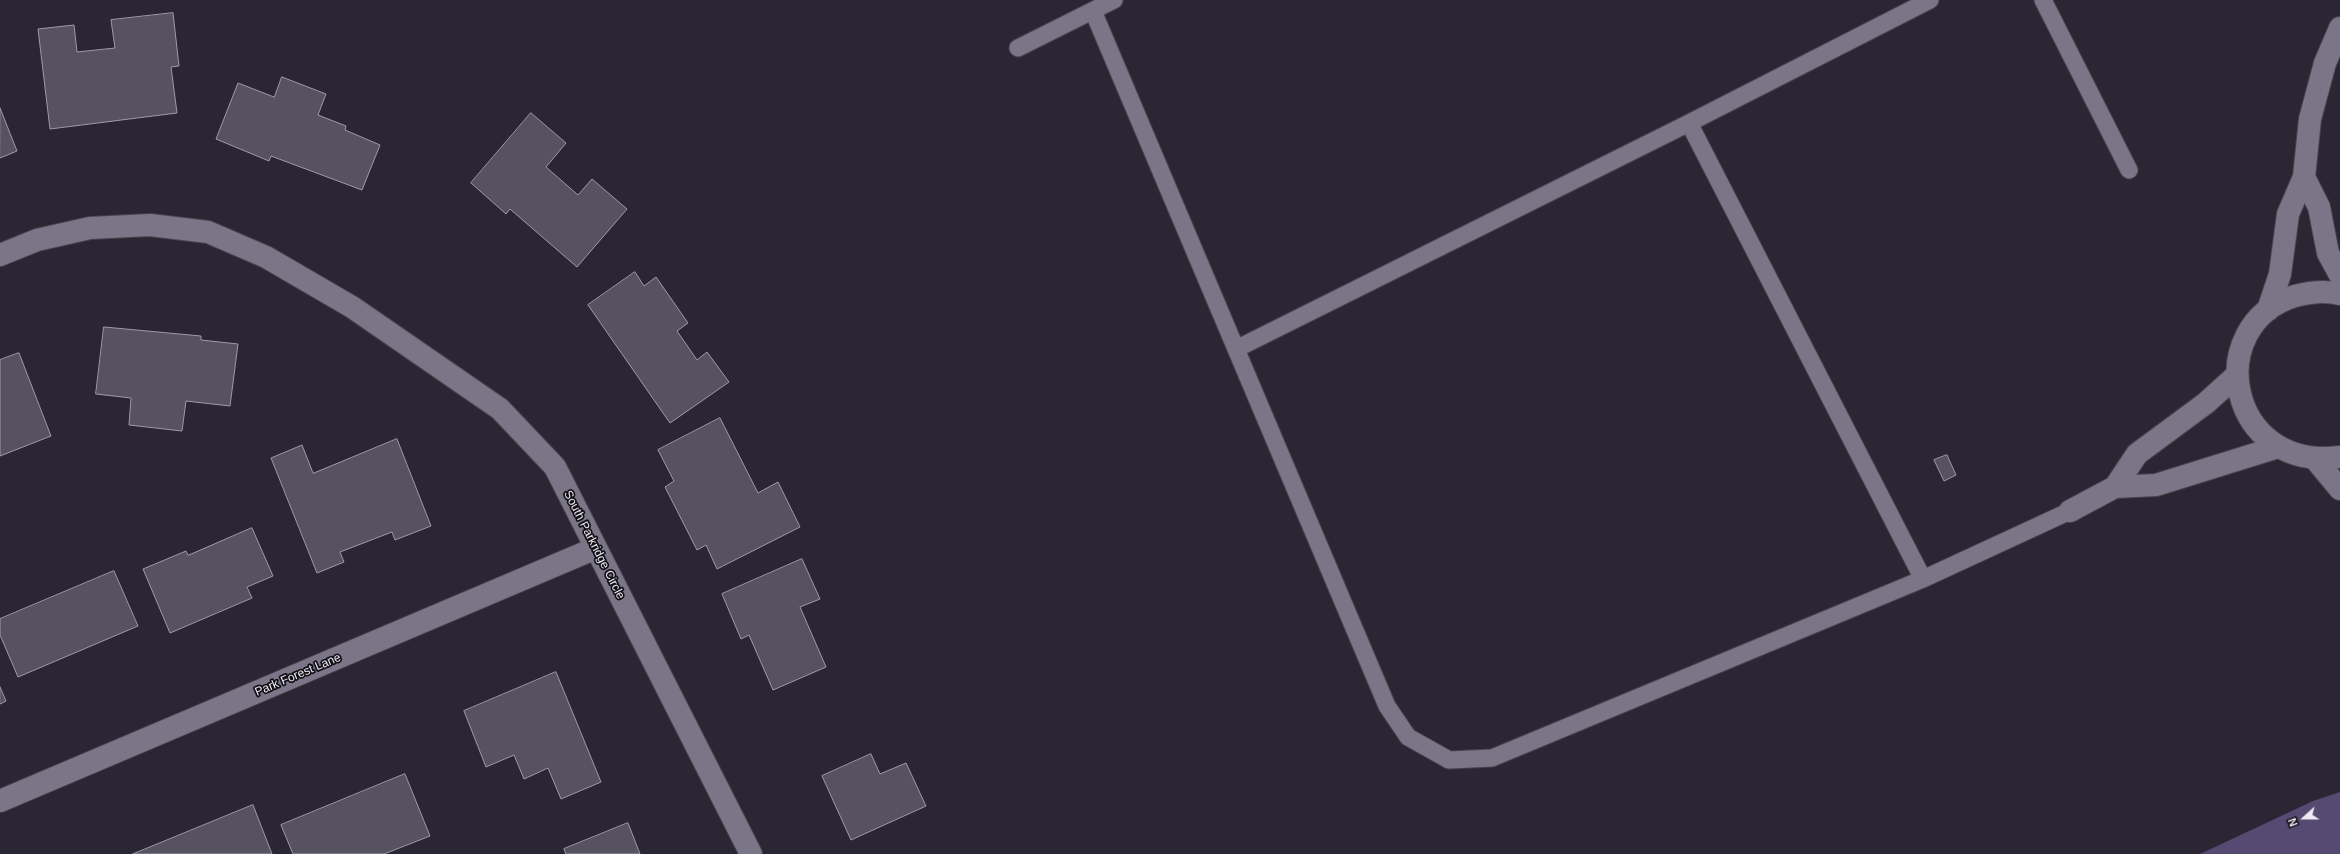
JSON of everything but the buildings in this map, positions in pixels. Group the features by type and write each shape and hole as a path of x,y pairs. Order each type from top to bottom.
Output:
{"street":[{"path":"2268,310 2280,274 2288,214 2304,177 2310,119 2325,63 2340,28"},
{"path":"2304,177 2319,208 2328,253 2340,276"},
{"name":"South Parkridge Circle","path":"0,255 37,240 90,228 150,225 208,232 266,257 352,307 500,408 555,467 751,854"},
{"path":"2340,294 2330,292 2308,292 2287,299 2268,310 2251,328 2241,350 2237,374 2240,396 2248,416 2261,434 2278,447 2296,455 2314,459 2340,457"},
{"path":"2115,487 2137,454 2206,403 2237,374"},
{"path":"2070,511 2115,487 2156,485 2278,447"},
{"path":"2314,459 2340,489"},
{"name":"Park Forest Lane","path":"0,801 596,548"}],"lane":[{"path":"1018,48 1114,0"},
{"path":"1236,349 1689,123 1930,0"},
{"path":"2043,0 2129,170"},
{"path":"1093,11 1387,706 1408,737 1449,760 1492,758 1923,579 2070,511"},
{"path":"1689,123 1923,579"}],"shaded area":[{"path":"2340,792 2340,854 2200,854 2313,801"}]}
